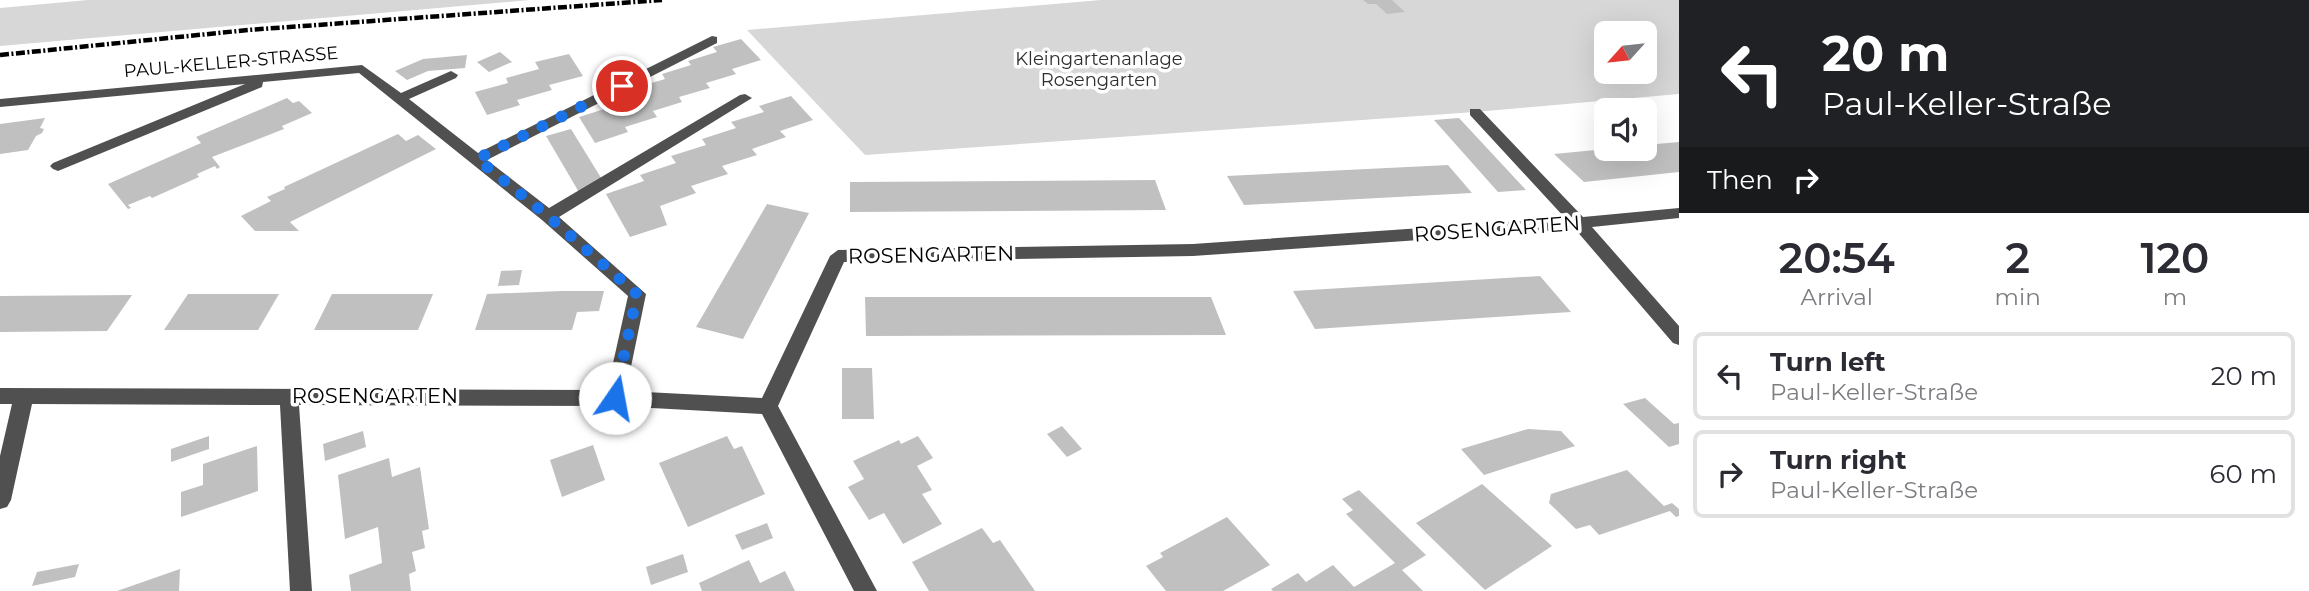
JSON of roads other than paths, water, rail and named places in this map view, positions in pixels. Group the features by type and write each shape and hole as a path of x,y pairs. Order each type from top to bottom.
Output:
{"street":[{"path":"477,159 712,40"},
{"name":"PAUL-KELLER-STRASSE","path":"0,103 362,69 548,216 637,294 615,398"},
{"path":"400,98 451,75"},
{"path":"58,166 277,76"},
{"path":"548,216 745,98"},
{"path":"1475,112 1579,223 1679,338"},
{"name":"ROSENGARTEN","path":"0,396 615,398 768,406 838,256 1193,250 1579,223 1679,213"},
{"path":"0,500 24,396"},
{"path":"289,396 301,591"},
{"path":"768,406 866,591"}],"railway":[{"path":"0,55 248,30 662,0"}],"park label":[{"name":"Kleingartenanlage Rosengarten","path":"1099,69"}]}
